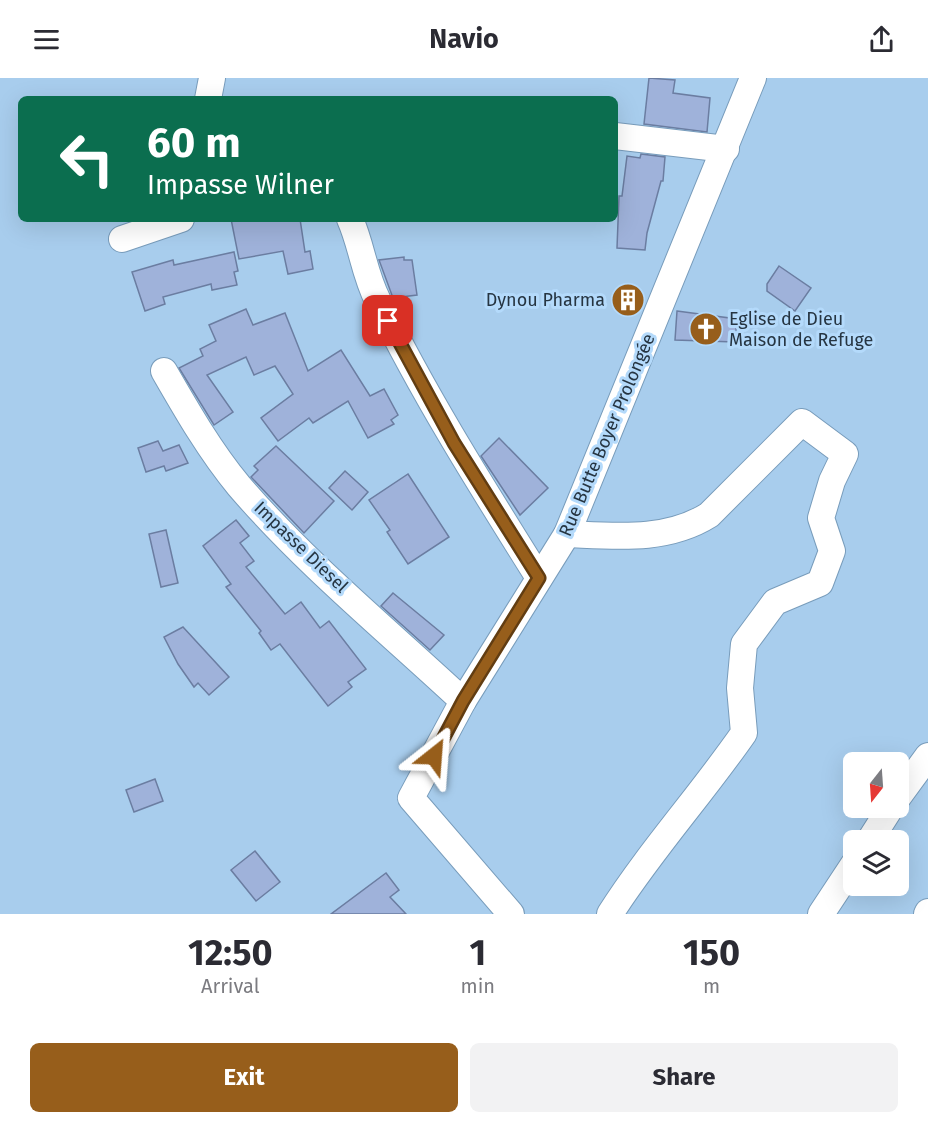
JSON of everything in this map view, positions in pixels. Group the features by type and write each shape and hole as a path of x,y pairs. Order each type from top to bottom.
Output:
{"street":[{"path":"209,96 212,78"},
{"name":"Rue Butte Boyer Prolongée","path":"511,914 411,798 463,701 567,534 726,149 753,78"},
{"path":"618,136 726,149"},
{"path":"122,239 172,222"},
{"path":"351,222 363,267 377,300 454,443 539,578"},
{"name":"Impasse Diesel","path":"164,371 198,430 238,484 276,526 463,701"},
{"path":"567,534 633,536 674,531 694,524 709,515 802,422 845,454 832,481 821,518 832,551 820,583 775,602 744,644 740,688 744,733 704,790 631,881 610,914"},
{"path":"909,782 928,756"},
{"path":"821,914 843,881"}],"building":[{"path":"649,78 675,80 673,93 710,98 707,132 644,124"},
{"path":"641,154 665,157 663,181 661,181 647,233 645,250 617,248 619,196 622,196 627,156 640,158"},
{"path":"232,222 300,222 305,252 310,251 313,269 288,274 283,251 239,259"},
{"path":"234,252 238,271 234,272 237,285 212,290 211,284 163,297 165,304 145,311 132,272 173,260 174,265"},
{"path":"404,257 404,260 412,260 417,295 393,298 379,260"},
{"path":"779,266 811,288 795,311 767,291 767,284"},
{"name":"Dynou Pharma","path":"620,289 641,296 635,313 615,305"},
{"path":"246,309 253,325 285,313 308,371 341,350 370,396 384,389 398,415 391,420 394,424 368,438 348,401 313,423 309,418 278,441 261,418 293,394 275,366 254,375 246,357 207,375 233,412 214,425 179,368 203,356 200,349 216,341 209,325"},
{"name":"Eglise de Dieu Maison de Refuge","path":"677,311 737,319 735,342 675,340"},
{"path":"499,438 548,488 520,515 481,456"},
{"path":"158,441 163,451 179,445 188,463 166,471 164,466 146,472 138,448"},
{"path":"276,446 334,501 304,533 251,477 258,470 254,466"},
{"path":"345,471 368,492 352,510 329,488"},
{"path":"408,474 449,537 408,564 387,532 390,530 369,500"},
{"path":"236,520 249,536 240,543 254,561 246,567 285,614 301,602 320,628 329,621 366,669 348,682 352,687 328,706 280,644 271,650 259,633 261,631 226,587 231,584 203,546"},
{"path":"166,530 178,583 161,587 149,534"},
{"path":"393,593 444,635 430,650 381,606"},
{"path":"183,627 229,677 209,695 198,683 194,687 178,664 164,637"},
{"path":"155,779 163,801 134,812 126,790"},
{"path":"255,851 280,882 256,901 231,870"},
{"path":"386,873 399,890 390,897 406,914 331,914"}],"place":[{"name":"Dynou Pharma","path":"628,300"},
{"name":"Eglise de Dieu Maison de Refuge","path":"706,329"}],"route":[{"path":"388,321 454,443 539,578 463,701 434,756"}]}
